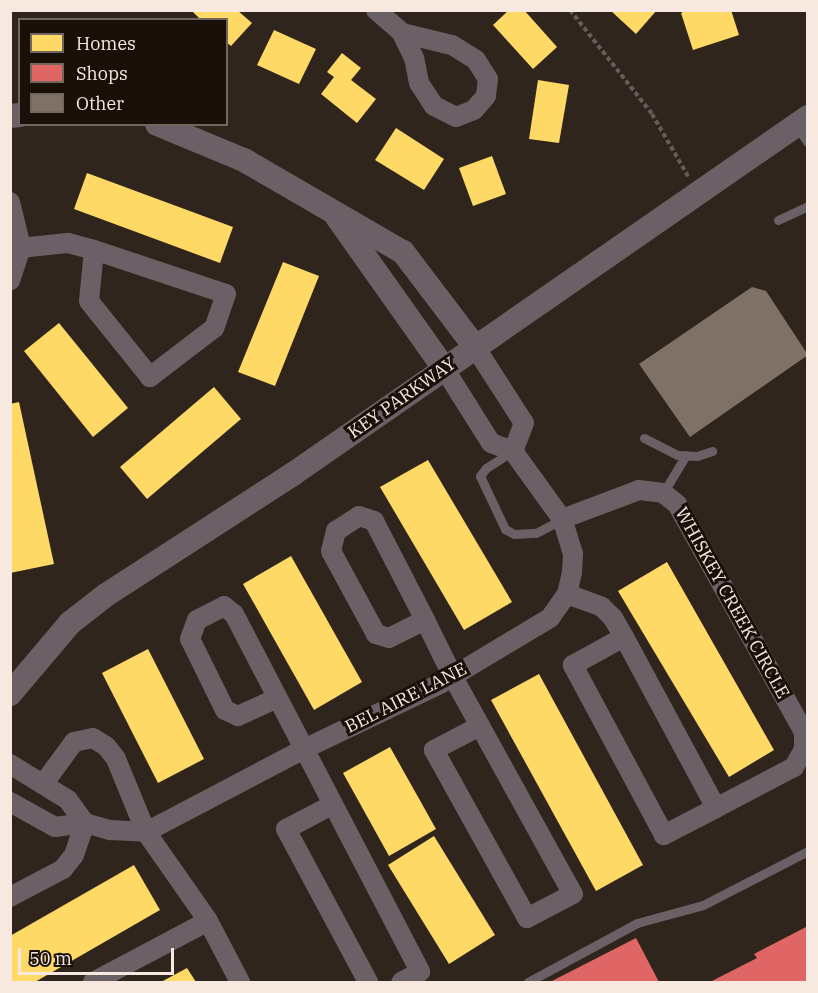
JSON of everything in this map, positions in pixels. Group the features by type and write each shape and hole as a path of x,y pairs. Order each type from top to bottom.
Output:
{"street":[{"path":"375,10 402,33 414,58 419,83 434,106 456,117 474,110 486,96 488,79 476,60 452,45 402,33"},
{"name":"BEL AIRE LANE","path":"162,126 244,160 330,207 403,252 475,347 524,423 513,451"},
{"name":"KEY PARKWAY","path":"10,694 70,622 106,595 293,474 698,192 803,128"},
{"path":"10,202 16,248 10,280"},
{"name":"BEL AIRE LANE","path":"146,832 302,750 453,676 550,618 567,594 573,554 562,519 513,451 491,443 444,368 330,207"},
{"path":"16,248 68,243 94,250 226,294 214,328 150,377 89,301 94,250"},
{"name":"WHISKEY CREEK CIRCLE","path":"562,519 639,490 663,493 677,504 804,732 804,749 794,768 664,835 573,665 624,637"},
{"path":"425,620 389,638 376,634 330,551 336,531 359,516 374,521 425,620 453,676 573,894 527,918 434,750 480,726"},
{"path":"567,594 602,607 624,637 716,808"},
{"path":"275,699 238,716 225,710 190,639 197,620 224,606 234,614 275,699 420,972 400,982"},
{"path":"44,783 74,742 87,738 100,741 116,759 146,832 208,921 240,982"},
{"path":"10,764 68,800 85,823"},
{"path":"10,802 55,827 85,823 110,830 146,832"},
{"path":"332,804 286,830 368,982"},
{"path":"10,897 63,869 74,855 85,823"},
{"path":"93,982 208,921"}],"lane":[{"path":"778,220 807,206"},
{"path":"644,438 660,449 686,455 712,451"},
{"path":"513,451 486,468 480,476 506,529 514,534 536,533 562,519"},
{"path":"663,493 686,455"},
{"path":"528,982 637,923 703,905 807,851"}],"path":[{"path":"570,10 652,114 698,192"}],"building: Homes":[{"path":"191,10 237,10 252,23 231,46 228,44 228,18 199,18"},
{"path":"509,10 524,10 557,47 533,69 493,25"},
{"path":"610,10 657,10 636,34"},
{"path":"687,10 731,10 739,35 693,50 681,13"},
{"path":"274,30 316,49 299,84 257,65"},
{"path":"342,53 361,68 351,80 376,99 357,123 321,94 334,77 327,72"},
{"path":"538,80 569,85 559,143 529,139"},
{"path":"396,128 444,159 424,190 375,160"},
{"path":"492,156 506,194 473,206 459,168"},
{"path":"87,173 233,227 220,263 74,209"},
{"path":"283,262 319,276 275,386 238,372"},
{"path":"59,323 128,408 93,437 24,351"},
{"path":"214,387 241,419 147,499 120,467"},
{"path":"19,402 54,564 10,573 10,404"},
{"path":"428,460 512,602 464,630 380,487"},
{"path":"291,556 362,682 314,710 243,584"},
{"path":"667,562 774,750 729,777 618,591"},
{"path":"148,649 204,759 158,783 102,673"},
{"path":"539,674 643,865 596,891 491,700"},
{"path":"390,747 436,829 389,856 343,773"},
{"path":"434,836 495,935 449,964 388,865"},
{"path":"134,865 160,910 35,982 10,982 10,936"},
{"path":"187,968 196,982 161,982"}],"building: Shops":[{"path":"808,926 808,982 710,982 757,958 754,954"},
{"path":"636,938 659,982 550,982"}],"building: Other":[{"path":"752,287 766,291 808,355 690,437 639,364"}]}
